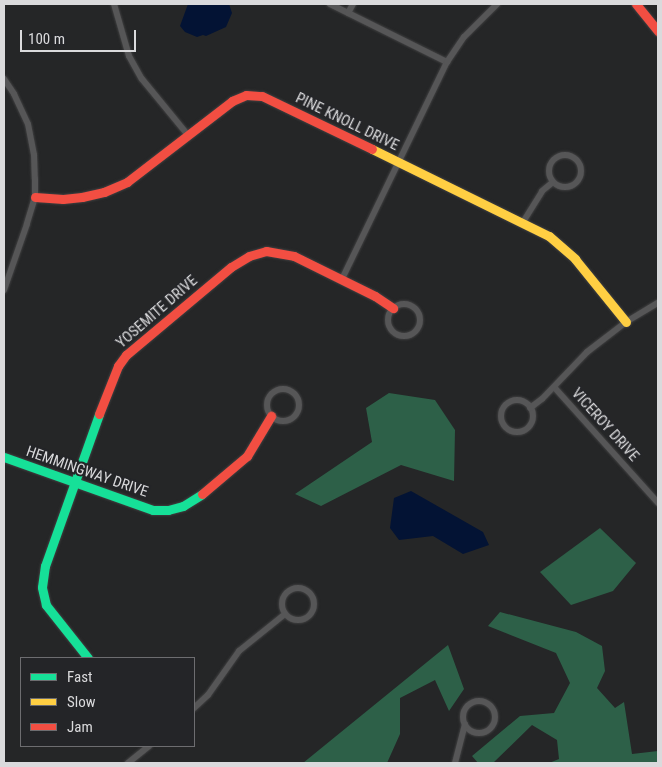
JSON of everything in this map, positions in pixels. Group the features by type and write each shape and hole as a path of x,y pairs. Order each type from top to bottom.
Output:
{"street":[{"path":"114,4 129,56 142,79 187,134"},
{"path":"330,4 448,62"},
{"path":"348,13 353,4"},
{"path":"342,279 448,62 464,37 496,4"},
{"path":"636,4 658,30"},
{"path":"4,79 21,108 32,140 34,197 4,290"},
{"name":"PINE KNOLL DRIVE","path":"34,197 63,199 104,192 128,182 161,158 187,134 232,100 246,95 262,96 549,236 562,246 626,322"},
{"path":"568,155 577,160 581,171 573,185 562,187 552,182 548,172 554,159 568,155"},
{"path":"523,222 542,191 552,182"},
{"name":"YOSEMITE DRIVE","path":"87,657 46,605 42,587 45,566 107,390 118,366 137,344 231,268 249,256 274,251 294,256 342,279 393,308"},
{"name":"YOSEMITE DRIVE","path":"405,303 416,309 420,320 415,332 403,336 392,331 388,319 393,308 405,303"},
{"path":"530,408 554,387 587,352 626,322 658,303"},
{"name":"VICEROY DRIVE","path":"554,387 658,503"},
{"name":"HEMMINGWAY DRIVE","path":"279,389 294,393 300,404 295,417 280,422 271,416 266,406 270,396 279,389"},
{"path":"518,400 530,408 532,413 531,424 523,431 512,432 504,425 502,410 508,403 518,400"},
{"name":"HEMMINGWAY DRIVE","path":"4,457 153,510 168,510 183,506 196,498 247,456 271,416"},
{"path":"300,588 310,594 314,606 308,617 296,620 286,614 282,603 288,592 300,588"},
{"path":"195,707 208,695 239,651 286,614"},
{"path":"455,763 465,724 464,712 472,703 484,702 493,710 494,722 486,731 474,732 465,724"},
{"path":"128,763 148,747"}],"green space":[{"path":"389,393 435,400 455,430 454,481 401,465 321,506 295,494 372,442 366,408"},
{"path":"600,528 636,563 613,591 571,605 540,572"},
{"path":"500,612 576,632 602,646 605,671 597,688 615,708 624,702 632,754 658,751 658,763 549,763 559,759 557,740 532,725 493,763 478,763 472,756 520,716 554,713 570,683 556,653 488,626"},
{"path":"448,645 464,689 449,711 435,680 400,698 400,734 387,763 303,763"}],"water":[{"path":"188,4 229,4 232,13 226,27 206,36 197,37 185,32 180,26"},
{"path":"411,491 483,532 489,545 463,554 433,536 399,540 390,528 394,498"}],"traffic: fast":[{"path":"87,657 46,605 42,587 45,566 99,414"},
{"path":"4,457 153,510 168,510 183,506 202,494"}],"traffic: slow":[{"path":"372,149 549,236 575,259 626,322"}],"traffic: jam":[{"path":"636,4 658,31"},
{"path":"35,197 63,199 82,197 104,192 127,182 232,101 246,95 262,96 372,149"},
{"path":"99,414 118,366 126,355 231,267 249,256 266,251 294,256 375,296 393,308"},
{"path":"202,494 247,456 271,416"}]}
